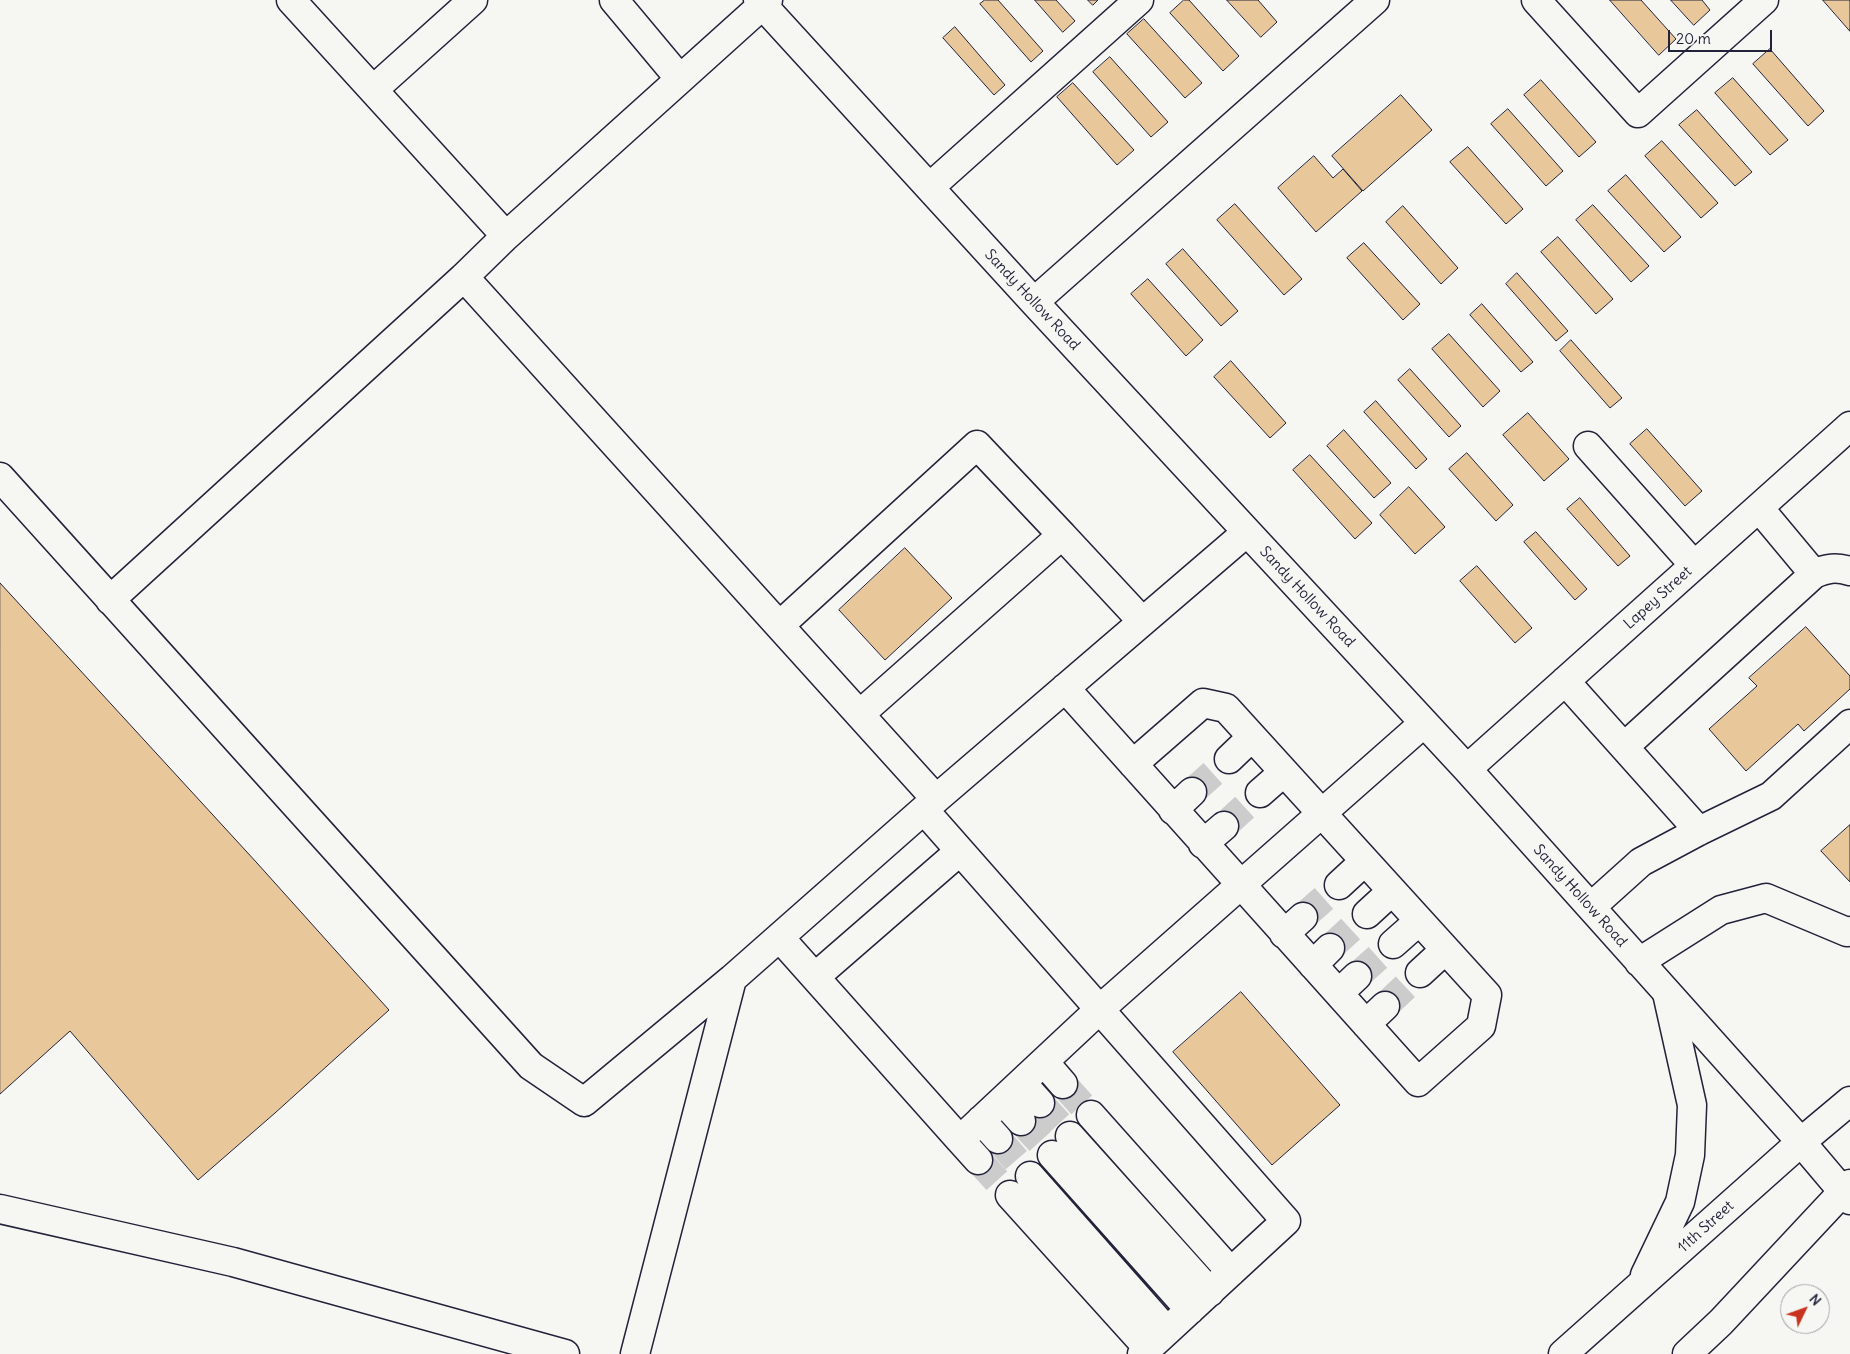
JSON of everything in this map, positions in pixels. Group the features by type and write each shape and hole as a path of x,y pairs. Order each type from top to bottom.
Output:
{"street":[{"path":"291,0 506,236"},
{"path":"373,90 474,0"},
{"path":"614,0 680,79"},
{"path":"930,187 1139,0"},
{"path":"1034,302 1375,0"},
{"path":"1536,0 1638,113 1764,0"},
{"path":"110,600 763,2"},
{"name":"Sandy Hollow Road","path":"763,2 1034,302 1467,769 1847,1192"},
{"path":"464,276 860,714 930,804 960,851 1286,1221 1152,1345"},
{"name":"Lapey Street","path":"1467,769 1759,508 1845,440"},
{"path":"780,625 977,445 1142,621"},
{"path":"1588,446 1694,565"},
{"path":"0,477 531,1066 584,1102 732,980 930,804 1247,532"},
{"path":"1759,508 1814,574"},
{"path":"860,714 1062,535"},
{"path":"1624,746 1814,574 1826,568 1839,568 1850,571"},
{"path":"1565,681 1699,831"},
{"path":"1065,688 1133,764 1183,801 1204,844 1241,885 1294,925 1376,1015 1418,1082 1481,1026 1487,995 1226,708 1203,703 1133,764"},
{"path":"960,1140 990,1130 1003,1101 1022,1082 1100,1009 1424,723"},
{"path":"1591,907 1641,862 1771,796 1850,724"},
{"path":"1229,759 1252,738"},
{"path":"1260,793 1284,772"},
{"path":"1204,844 1224,826"},
{"path":"815,977 960,851"},
{"path":"1338,885 1365,861"},
{"path":"1367,914 1392,891"},
{"path":"1639,962 1721,910 1766,898 1847,932 1850,931"},
{"path":"1393,944 1419,921"},
{"path":"780,938 978,1160"},
{"path":"1420,973 1445,950"},
{"path":"635,1354 732,980"},
{"path":"1640,1286 1680,1202 1690,1155 1692,1105 1667,993"},
{"path":"1044,1062 1063,1084"},
{"path":"1022,1082 1040,1103"},
{"path":"1003,1101 1021,1121"},
{"name":"11th Street","path":"1564,1354 1801,1142 1850,1101"},
{"path":"1091,1115 1231,1272"},
{"path":"1070,1136 1200,1301"},
{"path":"1052,1155 1200,1301"},
{"path":"1030,1176 1152,1345"},
{"path":"1687,1354 1721,1322 1847,1192"},
{"path":"1010,1195 1152,1345"},
{"path":"0,1209 233,1262 565,1354"}],"building":[{"path":"985,0 998,0 1043,51 1031,62 980,4"},
{"path":"1035,0 1056,0 1075,21 1063,32"},
{"path":"1088,0 1098,0 1093,5"},
{"path":"1184,0 1189,0 1239,56 1223,71 1170,13"},
{"path":"1227,0 1258,0 1277,22 1261,37"},
{"path":"1610,0 1641,0 1676,39 1659,55"},
{"path":"1671,0 1702,0 1710,10 1694,25"},
{"path":"1823,0 1850,0 1850,31"},
{"path":"1144,19 1202,83 1185,98 1127,34"},
{"path":"955,27 1005,85 994,95 943,38"},
{"path":"1770,49 1824,111 1808,126 1753,64"},
{"path":"1110,57 1168,122 1151,137 1093,72"},
{"path":"1733,78 1788,140 1770,155 1715,93"},
{"path":"1541,80 1596,142 1579,157 1524,95"},
{"path":"1073,83 1134,150 1117,165 1057,97"},
{"path":"1401,95 1432,130 1363,191 1332,156"},
{"path":"1508,109 1563,171 1546,186 1491,124"},
{"path":"1697,110 1752,172 1735,186 1679,125"},
{"path":"1662,141 1718,203 1701,218 1645,156"},
{"path":"1468,147 1523,209 1506,224 1450,162"},
{"path":"1314,156 1333,178 1343,169 1362,191 1316,232 1278,188"},
{"path":"1626,175 1681,237 1664,252 1608,191"},
{"path":"1235,204 1302,279 1284,295 1217,220"},
{"path":"1593,205 1649,266 1631,282 1576,220"},
{"path":"1403,206 1458,268 1441,284 1386,222"},
{"path":"1558,237 1613,299 1596,314 1541,252"},
{"path":"1364,243 1420,304 1403,320 1347,258"},
{"path":"1183,249 1238,311 1221,326 1166,264"},
{"path":"1517,273 1568,331 1556,341 1506,284"},
{"path":"1148,279 1203,340 1186,356 1131,294"},
{"path":"1482,304 1533,362 1521,372 1470,315"},
{"path":"1449,334 1500,391 1483,407 1432,349"},
{"path":"1571,340 1622,398 1610,408 1560,351"},
{"path":"1231,361 1286,423 1270,438 1214,377"},
{"path":"1410,369 1461,426 1449,437 1398,380"},
{"path":"1376,401 1427,459 1416,469 1364,412"},
{"path":"1528,413 1569,459 1544,481 1503,435"},
{"path":"1647,429 1702,491 1685,506 1630,444"},
{"path":"1344,430 1391,483 1374,498 1327,446"},
{"path":"1467,453 1513,505 1496,521 1449,469"},
{"path":"1310,455 1372,523 1355,539 1293,470"},
{"path":"1409,487 1445,527 1415,554 1380,515"},
{"path":"1580,498 1630,556 1618,566 1567,509"},
{"path":"1536,532 1587,589 1575,600 1524,542"},
{"path":"905,548 952,598 885,660 839,610"},
{"path":"1477,566 1532,628 1515,643 1460,581"},
{"path":"0,583 389,1010 198,1180 70,1031 0,1094"},
{"path":"1806,627 1850,676 1850,689 1804,731 1798,724 1746,771 1709,729 1757,686 1749,678"},
{"path":"1850,825 1850,882 1821,851"},
{"path":"1241,992 1340,1105 1272,1165 1173,1052"}],"tunnel":[{"path":"1192,792 1229,759"},
{"path":"1224,826 1260,793"},
{"path":"1303,917 1339,885"},
{"path":"1330,948 1367,914"},
{"path":"1357,976 1393,944"},
{"path":"1385,1006 1420,973"},
{"path":"1063,1084 1091,1115"},
{"path":"1040,1103 1070,1136"},
{"path":"1021,1121 1052,1155"},
{"path":"998,1139 1030,1176"},
{"path":"978,1160 1010,1195"}]}
